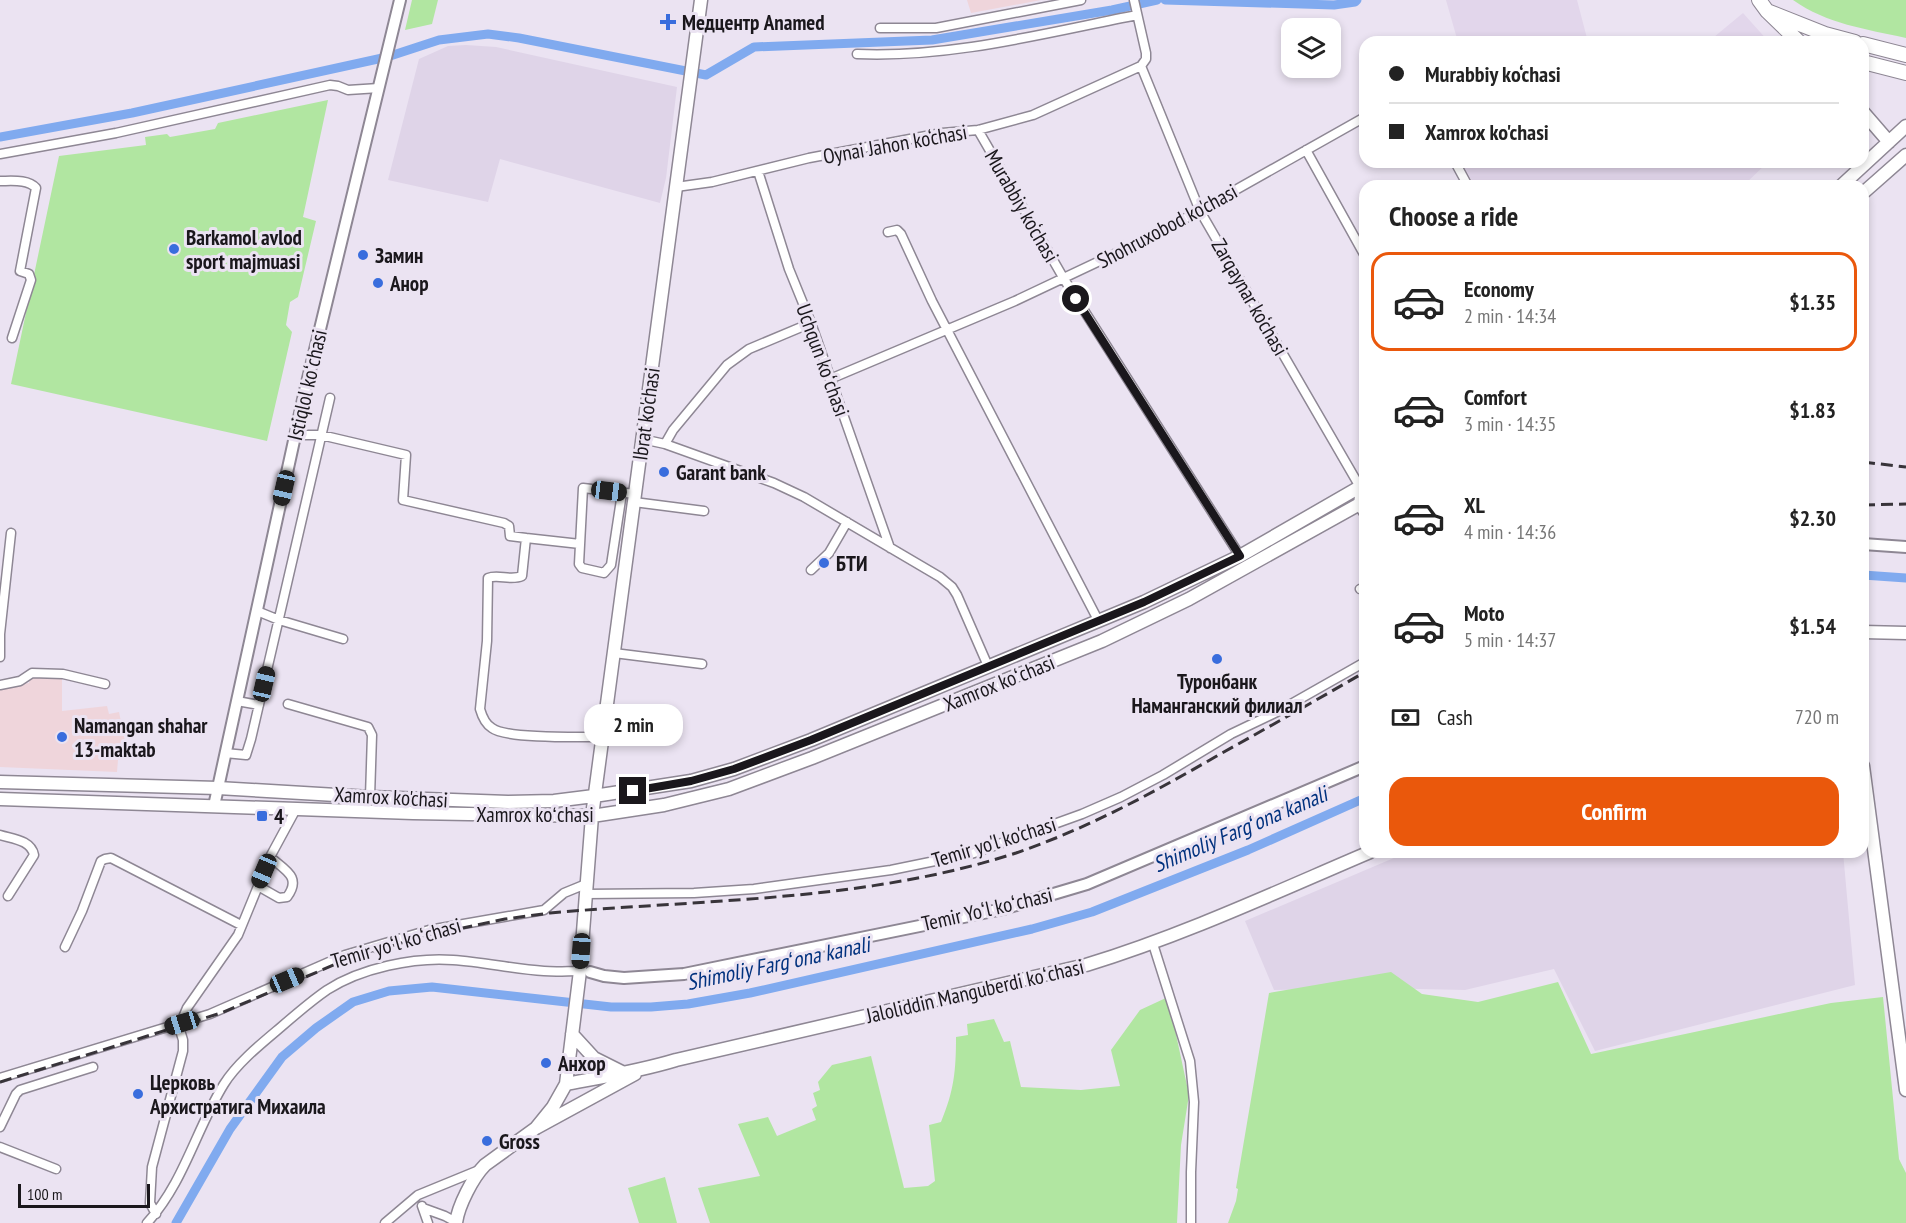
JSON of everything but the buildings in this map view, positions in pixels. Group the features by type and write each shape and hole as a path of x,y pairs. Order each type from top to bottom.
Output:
{"main road":[{"name":"Ibrat ko'chasi","path":"566,1084 573,1029 585,971 585,889 594,796 614,653 630,496 642,439 701,0"},
{"path":"1763,6 1793,36"},
{"path":"1763,6 1832,36"},
{"path":"1869,46 1906,55"},
{"path":"1869,64 1906,73"},
{"path":"1869,119 1889,142"},
{"path":"1869,160 1906,126"},
{"path":"1869,188 1905,158"},
{"path":"1848,180 1861,168"},
{"name":"Xamrox ko'chasi","path":"0,782 218,788 508,802 554,801 691,781 734,769 811,740 1144,602 1240,556 1359,488"},
{"name":"Xamrox koʻchasi","path":"0,799 412,813 592,816 664,805 729,789 891,728 1102,641 1190,599 1359,509"},
{"path":"1869,632 1906,633"},
{"path":"1869,811 1906,1090"},
{"name":"Jaloliddin Manguberdi koʻchasi","path":"566,1084 642,1070 676,1060 1086,965 1154,944 1359,857"},
{"path":"573,1029 594,1058 622,1072"},
{"path":"456,1223 462,1202 480,1170 536,1128 642,1070"},
{"path":"536,1128 553,1107 566,1084"}],"street":[{"name":"Istiqlol koʻchasi","path":"214,806 295,435 400,0"},
{"path":"880,28 936,28 1081,0"},
{"path":"1134,0 1146,53 1146,59 1141,66"},
{"path":"857,54 888,55 945,51 1137,14"},
{"name":"Oynai Jahon ko‘chasi","path":"676,187 712,182 809,158 942,133 978,130 1034,115 1141,66"},
{"name":"Zarqaynar ko‘chasi","path":"1141,66 1200,211 1359,479"},
{"path":"0,154 116,133 330,85 348,90 379,88"},
{"name":"Shohruxobod ko'chasi","path":"830,379 1064,279 1161,232 1359,120"},
{"name":"Murabbiy ko‘chasi","path":"978,130 1064,279 1240,556"},
{"path":"1306,150 1359,245"},
{"name":"Uchqun koʻchasi","path":"758,171 789,269 811,323 891,548"},
{"path":"0,181 27,182 36,188 20,271 29,274 31,280 12,338"},
{"path":"888,232 897,230 902,234 932,301 1098,620"},
{"path":"665,444 673,430 727,364 749,350 811,323"},
{"path":"225,753 246,755 330,398"},
{"path":"295,435 321,435 406,454 403,500 507,524 510,536 580,544"},
{"path":"642,439 665,444 774,483 804,497 940,577 952,587 988,666"},
{"path":"630,496 611,565 606,572 602,573 582,568 579,564 583,488 630,496 704,511"},
{"path":"812,570 829,553 847,522"},
{"path":"0,657 0,634 11,533"},
{"path":"526,538 522,576 516,579 490,577 487,581 487,641 480,709 483,719 492,729 508,735 602,737"},
{"path":"1869,544 1906,547"},
{"path":"257,611 343,639"},
{"path":"1020,652 1027,671"},
{"path":"614,653 702,664"},
{"name":"Temir yo'l ko'chasi","path":"585,889 694,892 754,889 891,870 974,853 1082,814 1121,796 1359,665"},
{"path":"0,686 20,681 32,673 63,674 105,684"},
{"path":"237,701 259,705"},
{"path":"288,705 368,727 372,735 370,797"},
{"name":"Temir Yoʻl koʻchasi","path":"585,971 624,978 684,974 1022,904 1087,884 1359,769"},
{"path":"156,1214 150,1203 152,1167 183,1051 180,1025 187,1008 238,935 270,857 297,808"},
{"path":"0,835 28,844 32,847 34,855 8,896"},
{"path":"258,886 279,898 287,897 292,890 294,885 292,877 270,857"},
{"path":"65,947 101,861 111,858 241,925"},
{"name":"Temir yoʻl koʻchasi","path":"0,1078 180,1025 345,955 429,930 544,910 564,893 585,889"},
{"path":"1154,944 1190,1061 1194,1102 1191,1223"},
{"path":"147,1223 167,1199 177,1181 225,1081 254,1051 297,1013 328,990 348,979 395,964 433,960 452,960 543,971 585,971"},
{"path":"0,1127 20,1090 93,1067"},
{"path":"0,1147 57,1169"},
{"path":"385,1223 418,1195 480,1170"},
{"path":"418,1195 428,1223"},
{"path":"423,1208 456,1223"}],"shaded area":[{"path":"967,0 1041,0 971,13"},
{"path":"1446,0 1577,0 1586,36 1456,36"},
{"path":"1743,13 1764,36 1715,36"},
{"path":"448,46 496,47 677,87 666,178 660,203 500,159 488,202 388,180 419,59"},
{"path":"1464,168 1762,168 1749,180 1472,180"},
{"name":"Namangan shahar 13-maktab","path":"62,676 62,711 107,706 109,714 119,712 129,760 118,760 117,772 0,767 0,689 29,683 29,677"},
{"path":"1394,858 1844,858 1855,985 1595,1051 1554,969 1465,990 1375,988 1274,990 1245,921"}],"green space":[{"path":"412,0 438,0 432,24 405,30"},
{"path":"1793,0 1906,0 1906,38 1833,20"},
{"name":"Barkamol avlod sport majmuasi","path":"328,100 303,217 316,221 298,297 290,302 286,325 292,332 267,441 11,384 59,156 146,145 145,137 167,134 170,137 215,129 218,123"},
{"path":"1391,972 1422,994 1478,1002 1558,982 1591,1054 1831,1003 1883,997 1899,1159 1906,1173 1906,1223 1228,1223 1236,1201 1238,1189 1236,1188 1269,993"},
{"path":"1168,997 1189,1095 1181,1145 1177,1223 710,1223 698,1188 760,1176 738,1124 768,1117 777,1136 816,1120 812,1109 817,1106 813,1093 820,1090 818,1082 832,1065 871,1056 904,1188 928,1186 935,1181 929,1125 941,1122 953,1081 956,1037 968,1035 967,1024 994,1019 1004,1042 1010,1041 1021,1087 1081,1090 1120,1086 1111,1050 1140,1010"},
{"path":"665,1177 677,1223 639,1223 628,1188"}],"waterway":[{"path":"0,137 132,113 387,57 439,40 488,34 706,75 754,47 932,40 1112,10 1157,0"},
{"path":"1165,0 1334,5 1357,0"},
{"name":"Shimoliy Fargʻona kanali","path":"1869,575 1906,578"},
{"name":"Shimoliy Fargʻona kanali","path":"176,1223 230,1129 282,1057 316,1028 353,1002 389,991 432,987 611,1007 688,1004 750,993 1032,929 1092,912 1248,850 1359,801"}],"railway":[{"path":"1869,463 1906,467"},
{"path":"1869,505 1906,504"},
{"path":"0,1082 221,1013 336,964 397,944 444,932 505,919 550,913 726,901 843,890 959,869 1016,853 1093,822 1142,797 1359,675"}],"place":[{"name":"Медцентр Anamed","path":"668,22"},
{"name":"Barkamol avlod sport majmuasi","path":"174,249"},
{"name":"Замин","path":"363,255"},
{"name":"Анор","path":"378,283"},
{"name":"Garant bank","path":"664,472"},
{"name":"БТИ","path":"824,563"},
{"name":"Туронбанк Наманганский филиал","path":"1217,659"},
{"name":"Namangan shahar 13-maktab","path":"62,737"},
{"name":"4","path":"262,816"},
{"name":"Анхор","path":"546,1063"},
{"name":"Церковь Архистратига Михаила","path":"138,1094"},
{"name":"Gross","path":"487,1141"}],"route":[{"path":"633,791 691,781 734,769 811,740 1144,602 1240,556 1076,299"}]}
